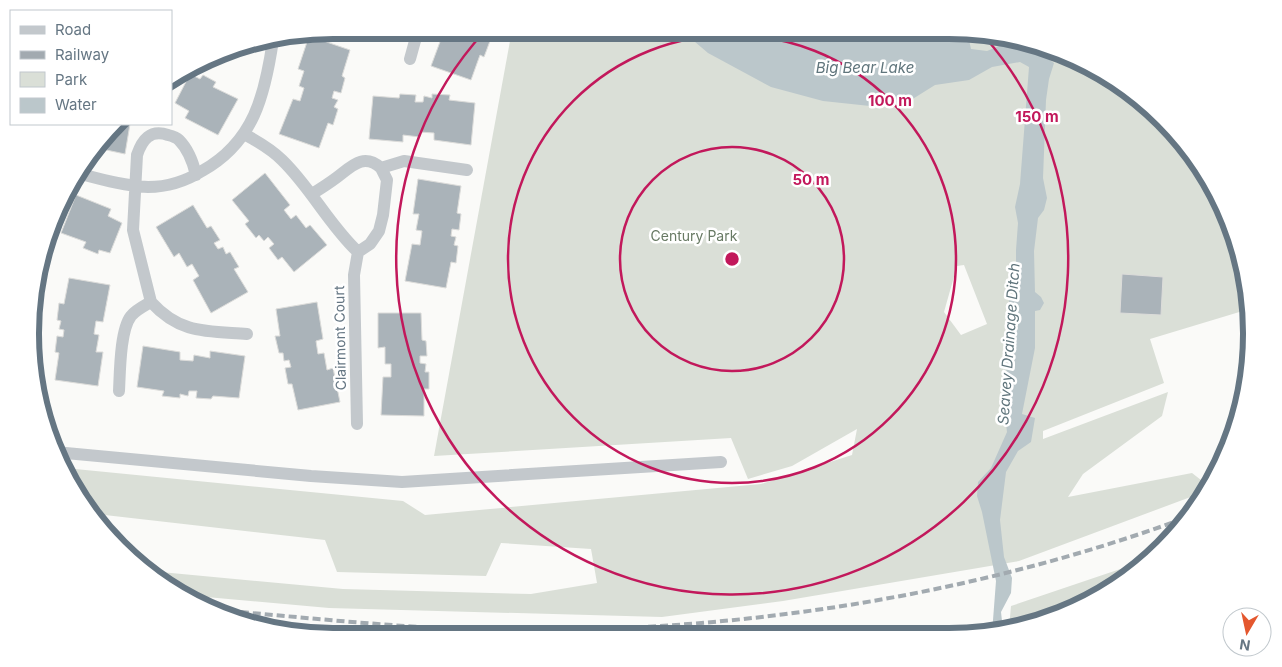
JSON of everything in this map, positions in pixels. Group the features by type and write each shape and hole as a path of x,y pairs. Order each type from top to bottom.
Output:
{"street":[{"path":"410,59 416,39"},
{"path":"85,175 136,186 166,186 215,164 231,151 250,124 263,91 272,45"},
{"path":"196,174 192,161 177,138 161,128 141,144 137,155 133,230 150,302 163,315 184,327 247,334"},
{"path":"244,134 259,142 282,159 312,194 344,239 358,252 370,244 379,231 387,180 377,164 367,161 357,162 312,194"},
{"path":"381,168 404,161 467,170"},
{"name":"Clairmont Court","path":"357,424 354,275 358,252"},
{"path":"119,391 124,332 132,314 150,302"},
{"path":"64,453 311,476 402,482 721,462"}],"green space":[{"name":"Century Park","path":"510,39 968,39 1006,44 1043,54 1079,69 1112,88 1128,100 1170,139 1194,170 1213,203 1228,239 1233,257 1238,276 1243,311 1150,339 1164,383 1043,431 1043,439 1168,392 1162,416 1083,474 1068,497 1192,473 1201,480 1206,478 1204,481 1195,495 1019,561 783,601 662,617 329,608 200,596 161,572 343,589 531,594 597,583 591,549 501,543 486,576 337,572 325,540 101,515 88,497 71,469 403,501 425,515 761,484 852,455 857,429 792,466 748,479 731,438 434,456","holes":["964,265 987,324 961,335 944,312 957,266"]},
{"path":"1129,566 1096,589 1043,613 1010,622 1011,606"}],"water":[{"path":"692,39 968,39 971,49 987,51 1006,44 1047,56 1047,58 1054,63 1049,79 1046,100 1043,178 1047,198 1044,210 1038,218 1034,251 1035,292 1044,303 1040,310 1035,311 1035,348 1022,414 1035,418 1031,442 1018,451 1006,472 1000,520 1004,557 1012,578 1011,593 1001,612 1002,624 993,625 996,581 977,496 978,482 991,468 1007,432 1003,398 1008,357 1009,301 1016,288 1018,223 1015,207 1020,184 1029,67 1020,62 992,67 969,80 935,85 911,100 870,106 823,101 771,87 708,53"}],"building":[{"path":"318,39 350,50 342,76 345,78 341,93 334,91 332,98 338,100 334,107 338,109 333,125 328,123 319,148 279,134 293,99 300,101 304,88 299,86 304,71 298,69 308,40"},
{"path":"441,39 485,39 490,41 484,57 480,55 471,80 431,66"},
{"path":"192,75 200,79 203,75 216,82 213,87 238,99 218,135 185,118 189,111 175,103 189,77"},
{"path":"400,94 416,95 415,102 423,102 424,96 432,98 432,94 450,95 449,100 475,103 471,145 434,140 434,133 420,132 420,137 403,135 403,142 369,139 373,96 399,98"},
{"path":"125,125 130,125 125,154 104,149"},
{"path":"265,173 290,205 284,210 291,219 296,215 306,228 310,225 327,245 294,272 282,257 278,260 269,248 274,244 268,237 264,241 259,235 256,238 245,224 249,221 232,200"},
{"path":"418,179 461,186 457,213 461,214 459,230 452,229 451,236 456,237 454,245 458,246 456,263 451,262 446,288 405,281 412,244 420,245 422,231 416,230 419,214 413,214"},
{"path":"76,195 111,209 108,216 122,223 110,253 99,250 98,254 83,248 86,242 61,233"},
{"path":"193,205 207,228 211,226 220,240 214,243 218,249 223,247 226,254 230,252 239,267 234,269 248,292 211,313 193,280 199,276 192,264 187,267 179,253 174,257 156,227"},
{"path":"1122,274 1163,277 1161,315 1120,313"},
{"path":"69,278 110,285 103,322 96,321 94,334 99,335 96,352 103,352 98,386 55,380 59,353 55,352 57,336 63,337 64,330 59,329 61,321 57,320 59,303 64,304"},
{"path":"317,302 323,339 316,341 318,354 324,353 327,370 333,368 340,402 298,410 292,384 288,384 285,368 291,367 289,360 284,361 283,353 279,353 275,336 280,336 276,309"},
{"path":"378,313 421,313 422,340 426,341 427,356 420,356 420,363 426,364 425,372 429,372 429,389 424,389 424,416 381,415 383,377 391,377 391,364 385,364 385,347 378,348"},
{"path":"143,346 180,352 180,360 193,361 194,355 210,358 210,351 245,356 239,398 213,396 211,399 196,398 197,391 189,391 188,396 180,394 180,398 162,396 164,391 137,387"}],"railway":[{"path":"612,628 677,625 764,617 851,605 937,589 1022,569 1106,545 1175,521"},
{"path":"236,612 324,620 449,628"}],"water label":[{"name":"Big Bear Lake","path":"865,68"},
{"name":"Seavey Drainage Ditch","path":"1009,344"}]}
